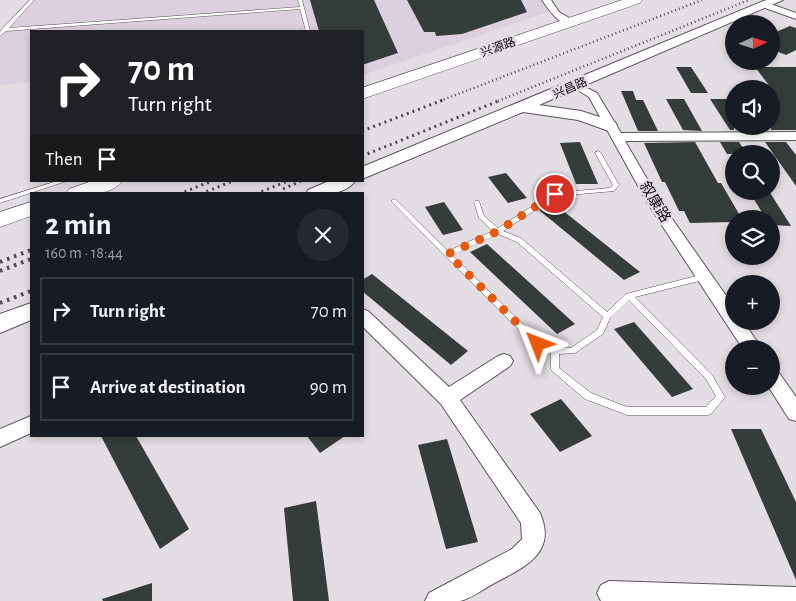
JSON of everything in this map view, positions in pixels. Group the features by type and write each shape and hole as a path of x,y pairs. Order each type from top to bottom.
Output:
{"main road":[{"name":"兴源路","path":"364,93 634,0"},
{"name":"兴昌路","path":"364,173 577,86 771,3"},
{"path":"523,108 581,116 614,131"},
{"path":"82,192 109,182"},
{"path":"320,192 344,182"},
{"path":"0,220 30,209"},
{"path":"0,324 30,311"}],"street":[{"path":"546,0 556,14 570,22"},
{"path":"771,3 796,16"},
{"name":"叙康路","path":"577,86 592,94 655,204 725,308"},
{"path":"614,131 796,136"},
{"path":"364,317 448,398 532,520 533,543 520,557 436,601"},
{"path":"448,398 504,362"},
{"path":"780,387 794,405"},
{"path":"0,438 30,424"},
{"path":"609,593 796,599"}],"lane":[{"path":"0,35 32,0"},
{"path":"300,0 308,30"},
{"path":"4,30 302,8"},
{"path":"448,254 498,231 555,194 612,190 616,185 598,153"},
{"path":"0,201 61,182"},
{"path":"394,201 538,344 555,351 572,351 600,332 607,316 630,296 704,277"},
{"path":"477,202 481,217 498,231 519,240 607,316"},
{"path":"555,351 556,369 588,396 627,411 708,411 721,397 710,377 630,296"}],"shaded area":[{"path":"33,0 544,0 551,11 364,75 364,30 30,30 30,82 0,85 0,34"}],"building":[{"path":"310,0 374,0 398,53 364,64 364,30 319,30"},
{"path":"407,0 521,0 527,12 462,34 436,36 435,32 424,32"},
{"path":"790,26 796,28 796,50 786,55 780,53 780,30"},
{"path":"676,67 691,67 708,93 691,93"},
{"path":"780,67 796,67 796,130 780,130 780,80 765,80 757,70 780,70"},
{"path":"621,91 633,91 636,100 643,100 658,131 638,131"},
{"path":"666,99 684,99 702,131 683,130"},
{"path":"710,99 725,99 725,122"},
{"path":"580,142 598,184 576,184 560,143"},
{"path":"695,142 718,183 721,183 725,190 725,200 731,200 737,210 725,210 725,222 690,223 684,211 679,211 665,182 662,182 644,143"},
{"path":"720,142 739,142 741,145 725,145 725,151"},
{"path":"765,142 786,142 796,155 796,186 780,163 780,145 767,145"},
{"path":"506,173 527,198 508,203 488,177"},
{"path":"754,200 775,200 791,226 780,225 780,210 761,210"},
{"path":"444,202 463,230 443,235 425,207"},
{"path":"552,202 640,272 624,280 539,210"},
{"path":"487,244 575,324 557,334 470,252"},
{"path":"372,274 468,351 451,365 364,293 364,279"},
{"path":"634,322 693,389 672,397 614,329"},
{"path":"561,399 592,436 560,452 530,414"},
{"path":"731,429 761,429 796,502 796,580"},
{"path":"102,437 137,437 189,529 160,549"},
{"path":"308,437 344,437 320,453"},
{"path":"447,439 478,542 446,549 418,445"},
{"path":"316,501 329,601 293,601 284,508"},
{"path":"152,583 152,601 103,601 102,599"}],"railway":[{"path":"440,101 702,0"},
{"path":"498,101 749,0"},
{"path":"364,130 443,100"},
{"path":"364,155 501,100"},
{"path":"184,192 209,182"},
{"path":"206,192 231,182"},
{"path":"261,192 286,182"},
{"path":"283,189 299,182"},
{"path":"0,262 30,250"},
{"path":"0,271 30,259"},
{"path":"0,303 30,291"}],"route":[{"path":"538,344 448,254 498,231 555,194"}]}
